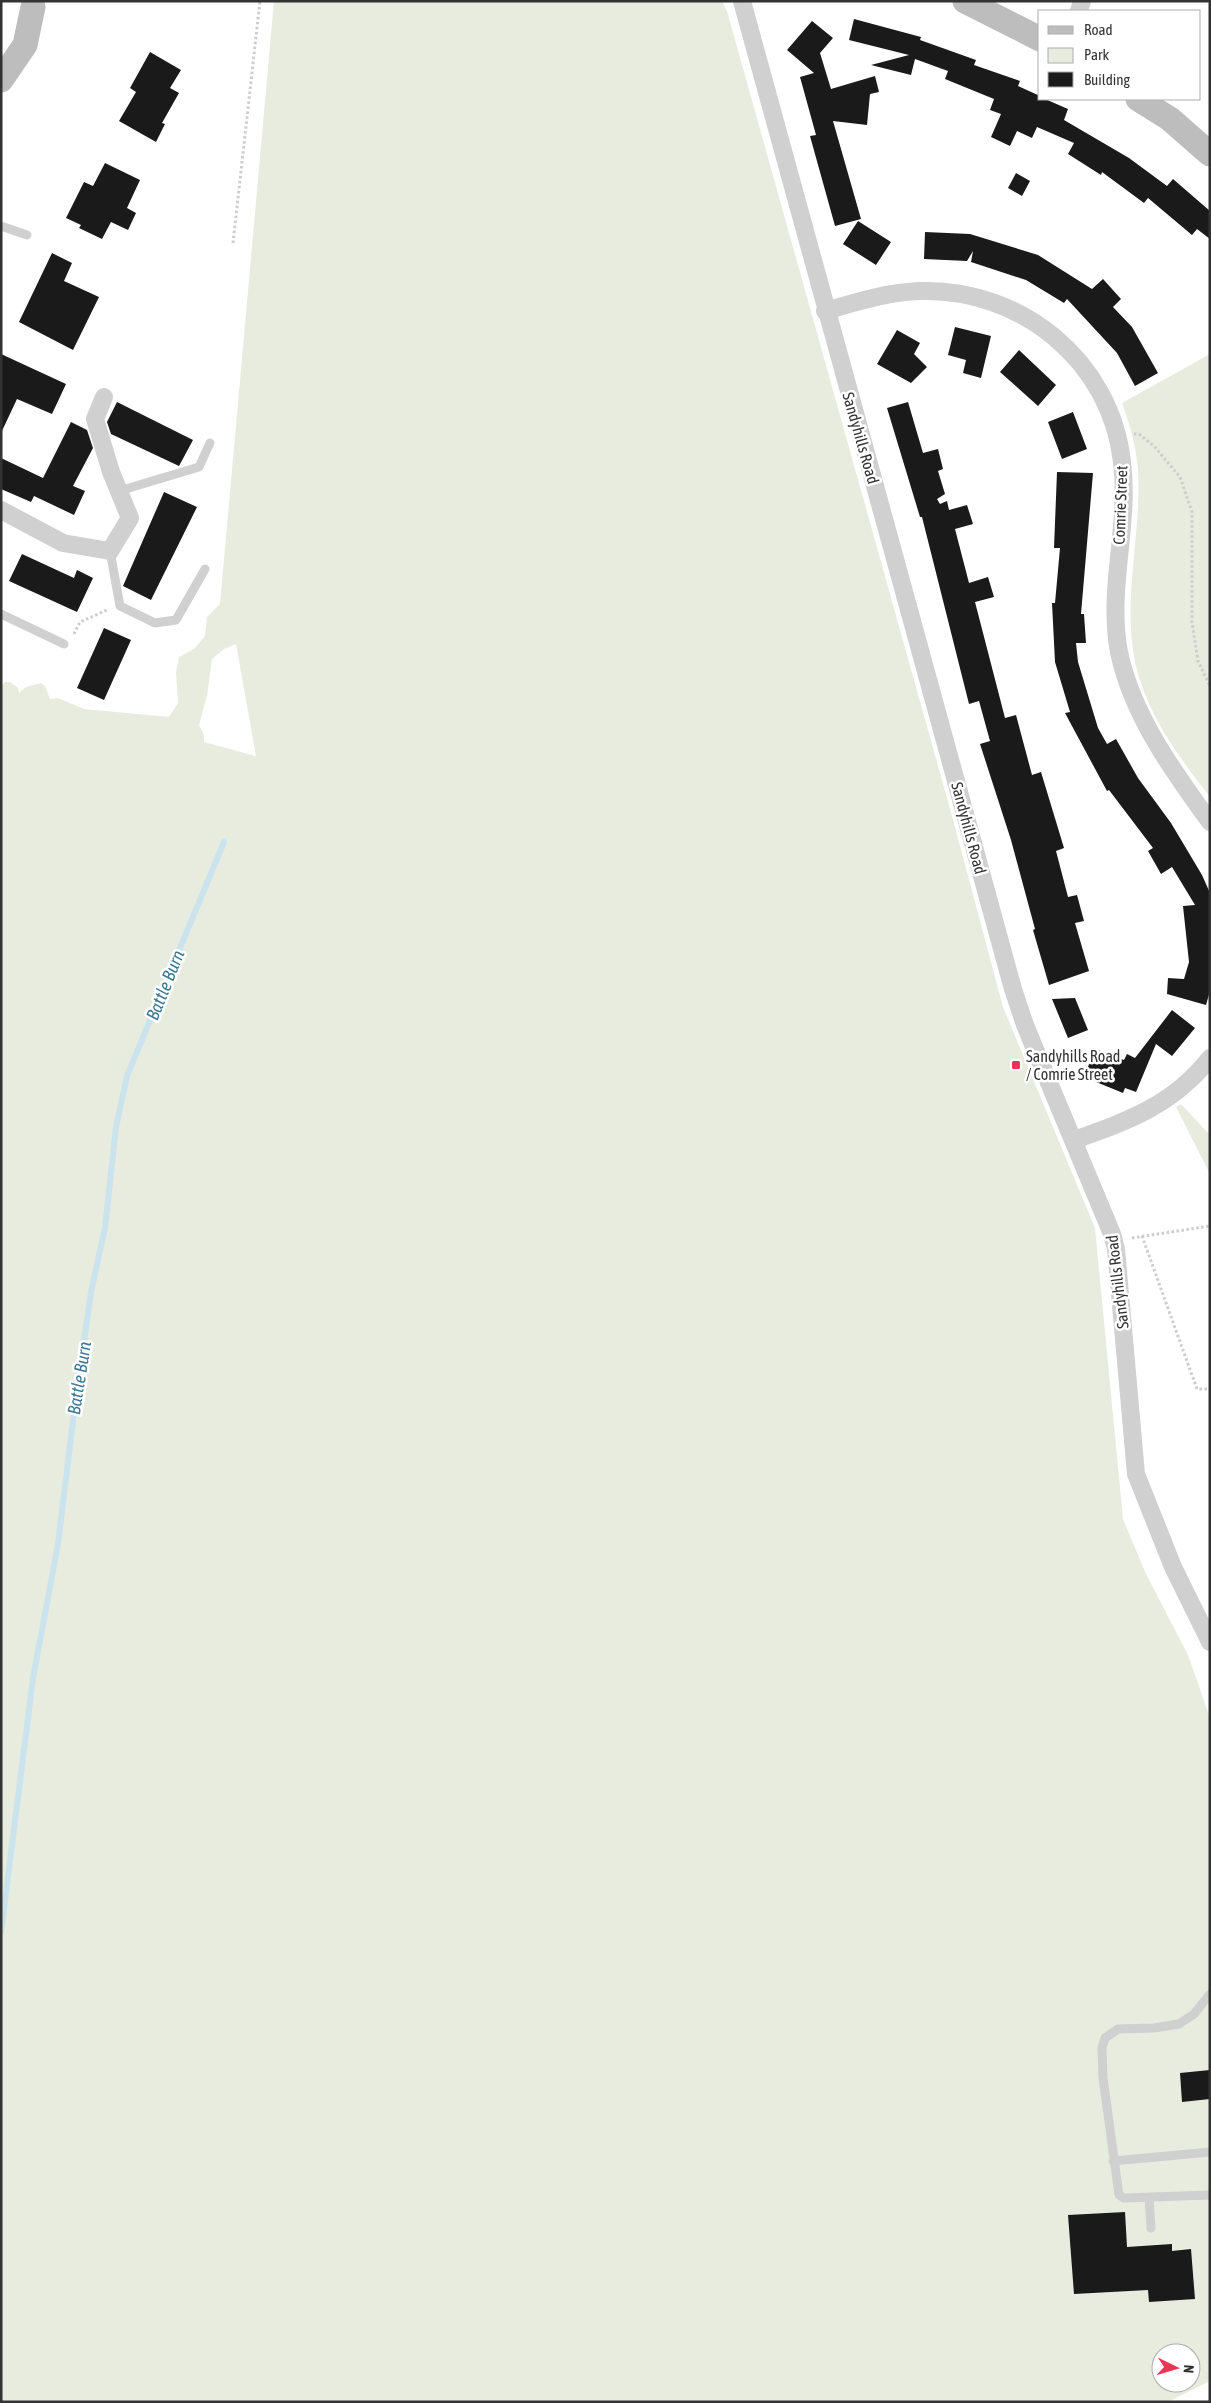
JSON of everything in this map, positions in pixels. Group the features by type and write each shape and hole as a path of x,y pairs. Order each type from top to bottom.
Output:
{"main road":[{"path":"964,1 1038,38"},
{"path":"1,80 25,45 30,3"},
{"path":"1140,100 1170,119 1210,154"}],"street":[{"name":"Sandyhills Road","path":"742,1 825,311 1013,989 1025,1025 1102,1206 1114,1240 1136,1474 1173,1566 1210,1642"},
{"name":"Comrie Street","path":"825,311 880,296 920,291 965,294 1006,307 1042,326 1080,361 1103,397 1116,431 1124,479 1115,603 1120,652 1128,686 1165,760 1210,822"},
{"path":"1,510 63,543 110,550 130,518 95,419 104,396"},
{"path":"1074,1140 1147,1112 1181,1089 1210,1058"}],"lane":[{"path":"1,226 28,235"},
{"path":"119,491 199,466 210,443"},
{"path":"110,550 120,606 155,624 176,620 205,569"},
{"path":"1,614 64,644"},
{"path":"1210,1994 1194,2014 1178,2024 1154,2028 1118,2029 1106,2038 1101,2061 1119,2195 1124,2198 1210,2194"},
{"path":"1113,2161 1210,2152"},
{"path":"1149,2197 1150,2228"}],"path":[{"path":"233,243 260,1"},
{"path":"1116,431 1139,434 1154,446 1180,477 1192,512 1192,622 1198,660 1210,686"},
{"path":"64,644 69,646 80,622 120,606"},
{"path":"1114,1240 1210,1226"},
{"path":"1142,1236 1197,1389 1210,1388"}],"green space":[{"path":"274,1 722,1 727,11 952,816 1003,1007 1095,1228 1123,1519 1146,1574 1188,1655 1210,1718 1210,2381 1201,2386 1201,2343 1151,2343 1151,2393 1186,2393 1168,2402 1,2402 1,686 5,682 10,682 18,688 19,693 26,687 41,683 45,686 50,699 58,698 84,709 169,717 178,703 176,672 179,657 194,649 205,636 207,617 220,604","holes":["236,644 256,756 204,742 204,735 199,725 207,696 212,659 224,649"]},
{"path":"1210,354 1210,797 1166,735 1148,702 1136,666 1132,642 1131,593 1137,518 1138,469 1128,419 1122,403"},
{"path":"1181,1104 1210,1135 1210,1174 1176,1107"}],"building":[{"path":"854,19 921,37 920,40 976,60 974,65 1020,81 1018,86 1038,95 1038,100 1047,100 1068,109 1064,120 1129,158 1167,186 1173,179 1210,211 1210,239 1197,229 1192,235 1148,198 1144,203 1102,172 1101,175 1068,154 1074,143 1037,127 1032,138 1017,131 1010,146 991,137 1001,114 990,110 994,99 945,79 948,71 915,59 911,75 871,65 909,55 849,40"},
{"path":"812,21 833,38 820,53 831,89 875,76 879,92 870,94 867,125 833,121 861,219 835,226 810,136 816,135 800,77 814,73 787,50"},
{"path":"150,52 181,70 170,88 179,93 162,123 165,124 156,142 119,121 136,92 130,88"},
{"path":"105,163 140,180 127,208 136,213 128,230 111,222 102,239 79,228 81,225 66,218 84,182 93,186"},
{"path":"1016,173 1030,181 1022,196 1008,188"},
{"path":"858,221 891,242 876,265 843,244"},
{"path":"925,232 970,234 1038,255 1092,289 1103,279 1121,299 1113,307 1132,327 1158,373 1135,386 1117,353 1067,299 1064,303 1026,280 971,262 973,251 967,261 924,259"},
{"path":"52,253 72,263 64,281 99,297 73,350 19,322"},
{"path":"955,327 991,336 981,378 963,373 966,360 948,355"},
{"path":"897,330 920,343 914,354 927,367 911,383 877,364"},
{"path":"1019,350 1056,385 1038,406 1000,372"},
{"path":"1,354 66,384 52,414 17,399 1,433"},
{"path":"117,402 193,440 179,466 111,434 107,422"},
{"path":"908,402 923,453 938,449 943,469 938,471 945,494 937,499 940,504 947,501 949,510 967,505 973,524 955,529 969,583 988,577 994,597 975,602 1005,718 1016,715 1032,775 1041,772 1064,848 1056,851 1068,897 1077,895 1084,921 1075,923 1089,971 1049,985 1033,930 1035,929 1011,840 980,744 990,741 979,701 969,704 922,517 920,517 887,408"},
{"path":"1073,412 1087,449 1062,459 1048,422"},
{"path":"71,422 87,430 93,448 73,486 85,491 74,515 34,496 31,502 1,489 1,458 43,478"},
{"path":"1057,472 1093,473 1081,614 1084,614 1086,643 1076,643 1078,662 1098,728 1107,744 1116,739 1138,778 1171,823 1202,875 1210,893 1210,991 1206,1005 1167,994 1168,978 1184,979 1189,962 1183,906 1195,905 1172,867 1161,874 1148,851 1153,848 1109,790 1107,791 1065,713 1070,712 1055,662 1052,603 1055,603 1060,548 1054,548"},
{"path":"164,492 197,507 151,600 123,586"},
{"path":"22,554 74,578 77,570 93,578 77,612 9,581"},
{"path":"104,628 131,640 104,700 77,688"},
{"path":"1075,998 1088,1030 1068,1038 1052,999"},
{"path":"1172,1010 1195,1028 1172,1056 1156,1044 1136,1092 1125,1088 1123,1093 1084,1077 1095,1049 1124,1060 1127,1054 1135,1058"},
{"path":"1210,2070 1210,2099 1182,2102 1180,2073"},
{"path":"1125,2212 1127,2247 1172,2244 1172,2251 1191,2249 1195,2299 1149,2302 1148,2290 1074,2294 1068,2215"}],"waterway":[{"name":"Battle Burn","path":"1,1932 33,1678 58,1544 91,1292 105,1228 116,1127 127,1076 224,842"}],"place":[{"name":"Sandyhills Road / Comrie Street","path":"1016,1065"}]}
